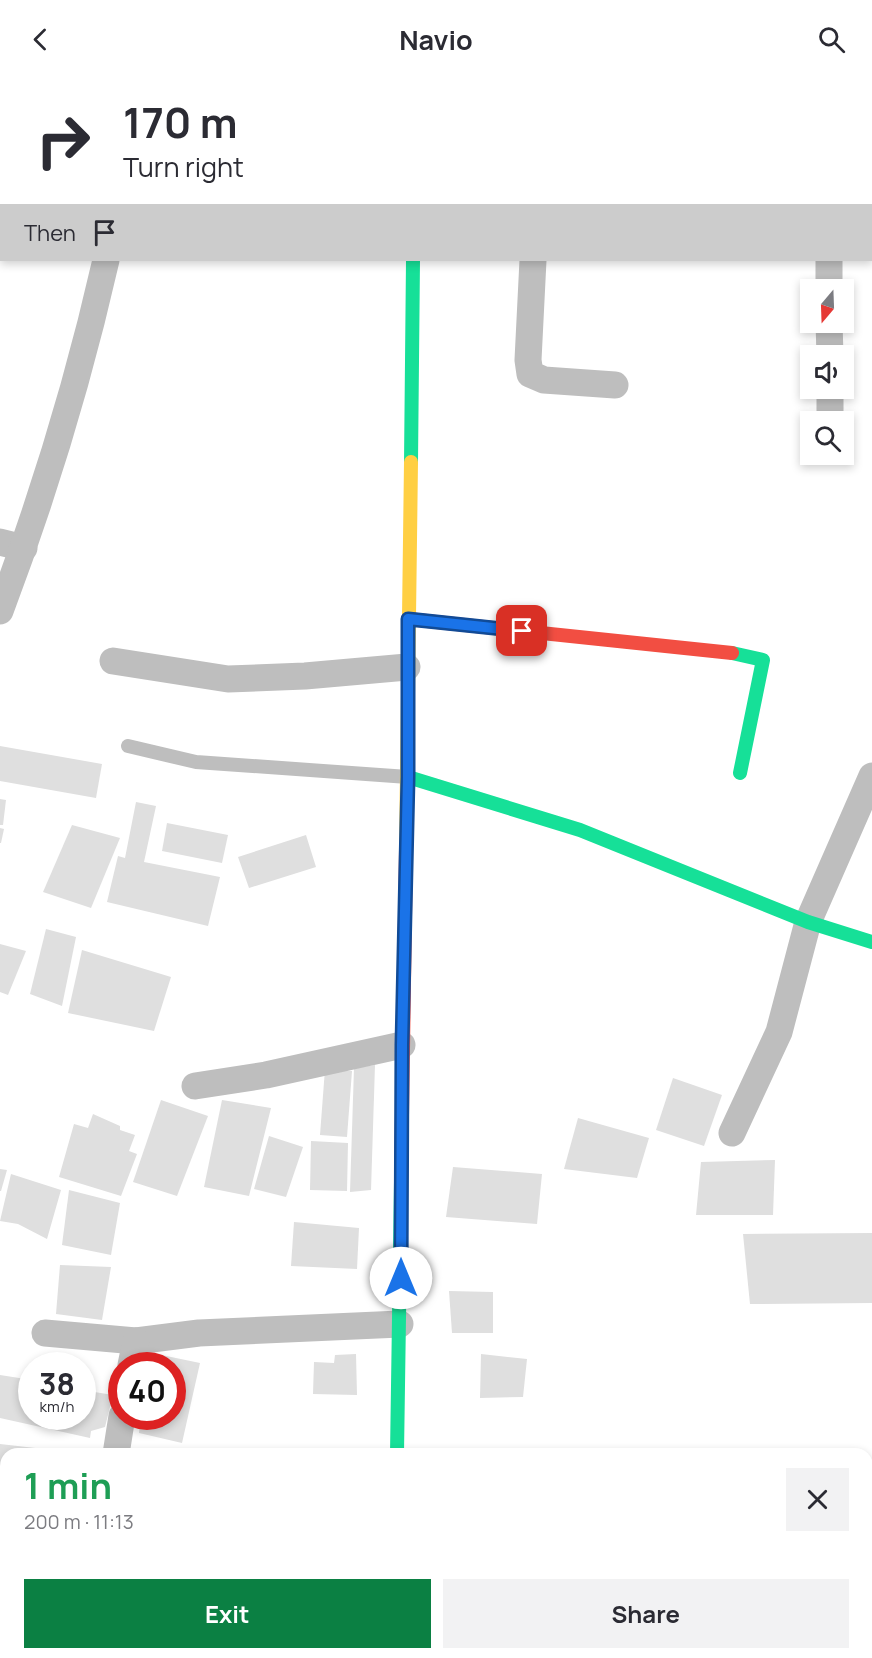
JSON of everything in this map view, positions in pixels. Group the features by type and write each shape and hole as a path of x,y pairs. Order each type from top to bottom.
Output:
{"street":[{"path":"0,611 12,545 77,376 106,261"},
{"path":"397,1448 408,777 407,667 413,261"},
{"path":"533,261 528,360 530,374 544,380 615,385"},
{"path":"829,261 829,279"},
{"path":"408,619 728,652 763,660 740,773"},
{"path":"113,661 228,679 306,676 407,667"},
{"path":"732,1133 779,1032 808,922 872,776"},
{"path":"408,777 580,830 808,922 872,942"},
{"path":"195,1086 267,1075 402,1045"},
{"path":"137,1352 199,1333 400,1324"},
{"path":"45,1333 130,1352"},
{"path":"117,1448 120,1430"}],"lane":[{"path":"128,746 196,762 408,777"}],"building":[{"path":"0,746 102,764 96,798 0,781"},
{"path":"0,799 6,800 3,825 0,825"},
{"path":"136,802 156,806 144,862 220,877 208,926 107,902 118,856 125,858"},
{"path":"167,823 228,835 222,863 162,851"},
{"path":"72,825 120,838 91,908 43,892"},
{"path":"0,828 4,829 1,843 0,843"},
{"path":"306,835 316,867 249,888 238,857"},
{"path":"46,929 76,937 62,1006 30,994"},
{"path":"0,944 26,951 8,995 0,992"},
{"path":"82,950 171,977 154,1031 68,1013"},
{"path":"375,1065 371,1190 350,1192 354,1068"},
{"path":"325,1069 352,1071 347,1137 320,1135"},
{"path":"673,1078 722,1095 704,1146 656,1130"},
{"path":"161,1100 208,1116 177,1196 133,1182"},
{"path":"222,1100 271,1108 249,1196 204,1187"},
{"path":"93,1114 120,1126 120,1130 135,1135 129,1151 137,1154 121,1196 59,1177 74,1124 88,1128"},
{"path":"578,1118 649,1138 637,1178 564,1169"},
{"path":"269,1136 303,1147 286,1197 254,1189"},
{"path":"311,1141 348,1143 347,1191 310,1190"},
{"path":"775,1160 773,1215 696,1215 701,1162"},
{"path":"453,1167 542,1174 537,1224 446,1217"},
{"path":"0,1169 7,1170 1,1191 0,1191"},
{"path":"11,1174 61,1190 47,1239 18,1224 0,1221"},
{"path":"69,1190 120,1203 111,1255 62,1245"},
{"path":"294,1222 359,1228 357,1269 291,1266"},
{"path":"872,1233 872,1303 750,1304 743,1234"},
{"path":"60,1265 111,1267 102,1320 56,1314"},
{"path":"449,1291 493,1292 493,1333 452,1333"},
{"path":"356,1354 357,1395 313,1394 314,1362 334,1363 335,1355"},
{"path":"481,1354 527,1359 523,1397 480,1398"},
{"path":"186,1360 200,1363 186,1425"},
{"path":"0,1375 18,1378 18,1422 0,1418"},
{"path":"96,1392 108,1394 108,1415 105,1427 96,1430"},
{"path":"54,1430 94,1430 91,1431 90,1438"},
{"path":"139,1430 185,1430 182,1443 139,1433"},
{"path":"0,1444 35,1448 0,1448"}],"traffic: fast":[{"path":"411,462 413,261"},
{"path":"732,653 763,660 740,773"},
{"path":"408,777 580,830 808,922 872,942"},
{"path":"397,1448 401,1182"}],"traffic: slow":[{"path":"406,850 411,462"}],"traffic: jam":[{"path":"408,619 732,653"},
{"path":"401,1182 406,850"}],"route":[{"path":"401,1278 408,619 522,631"}]}
